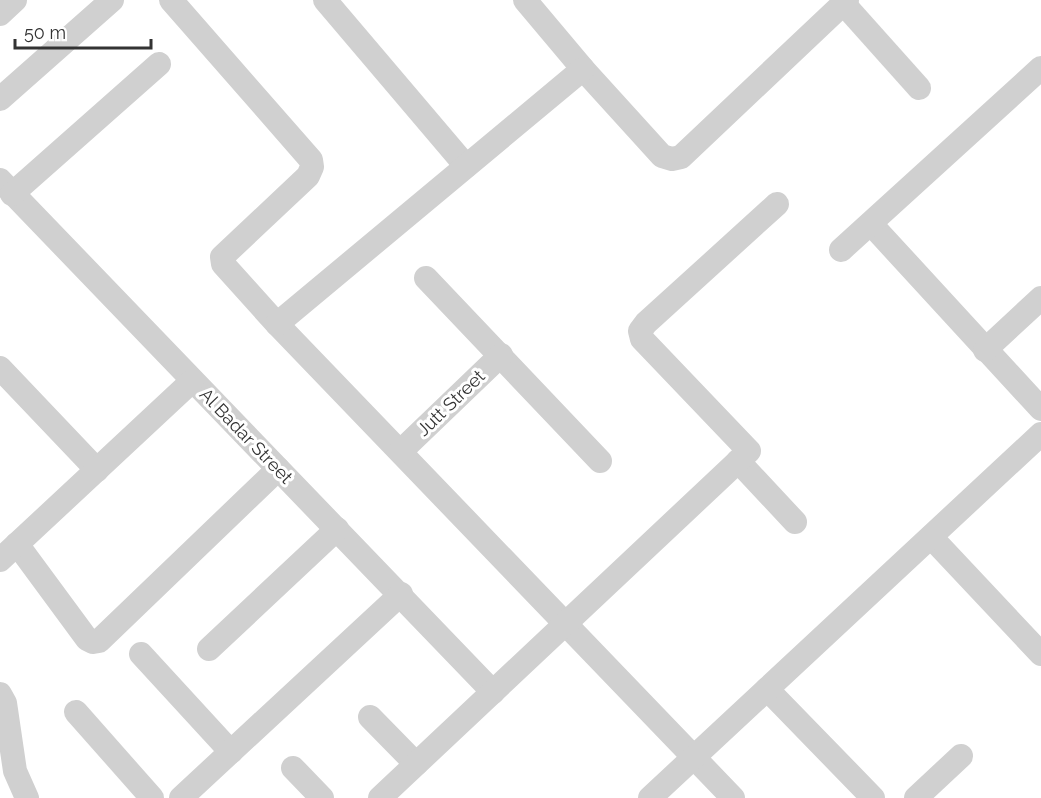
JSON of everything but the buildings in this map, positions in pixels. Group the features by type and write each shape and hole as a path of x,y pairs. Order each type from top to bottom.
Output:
{"street":[{"path":"0,14 15,0"},
{"path":"0,99 112,0"},
{"path":"171,0 311,159 312,167 308,176 222,257 223,264 277,324 733,798"},
{"path":"325,0 466,166"},
{"path":"525,0 583,69 662,156 672,159 681,157 845,2 919,88"},
{"path":"6,187 159,64"},
{"path":"841,250 1041,68"},
{"path":"277,324 583,69"},
{"name":"Al Badar Street","path":"6,187 493,692"},
{"path":"380,798 749,451 642,339 640,331 777,204"},
{"path":"871,224 1041,409"},
{"path":"426,278 600,461"},
{"path":"985,350 1041,298"},
{"name":"Jutt Street","path":"401,451 501,355"},
{"path":"0,368 97,470"},
{"path":"192,381 9,552 87,639 93,642 99,640 278,469"},
{"path":"650,798 931,537 1038,442"},
{"path":"738,461 795,522"},
{"path":"208,649 337,529"},
{"path":"931,537 1041,654"},
{"path":"180,798 400,594"},
{"path":"141,654 231,752"},
{"path":"767,689 873,798"},
{"path":"0,694 4,703 8,777 27,798"},
{"path":"76,712 152,798"},
{"path":"370,717 416,764"},
{"path":"916,798 961,756"},
{"path":"293,768 322,798"}]}
